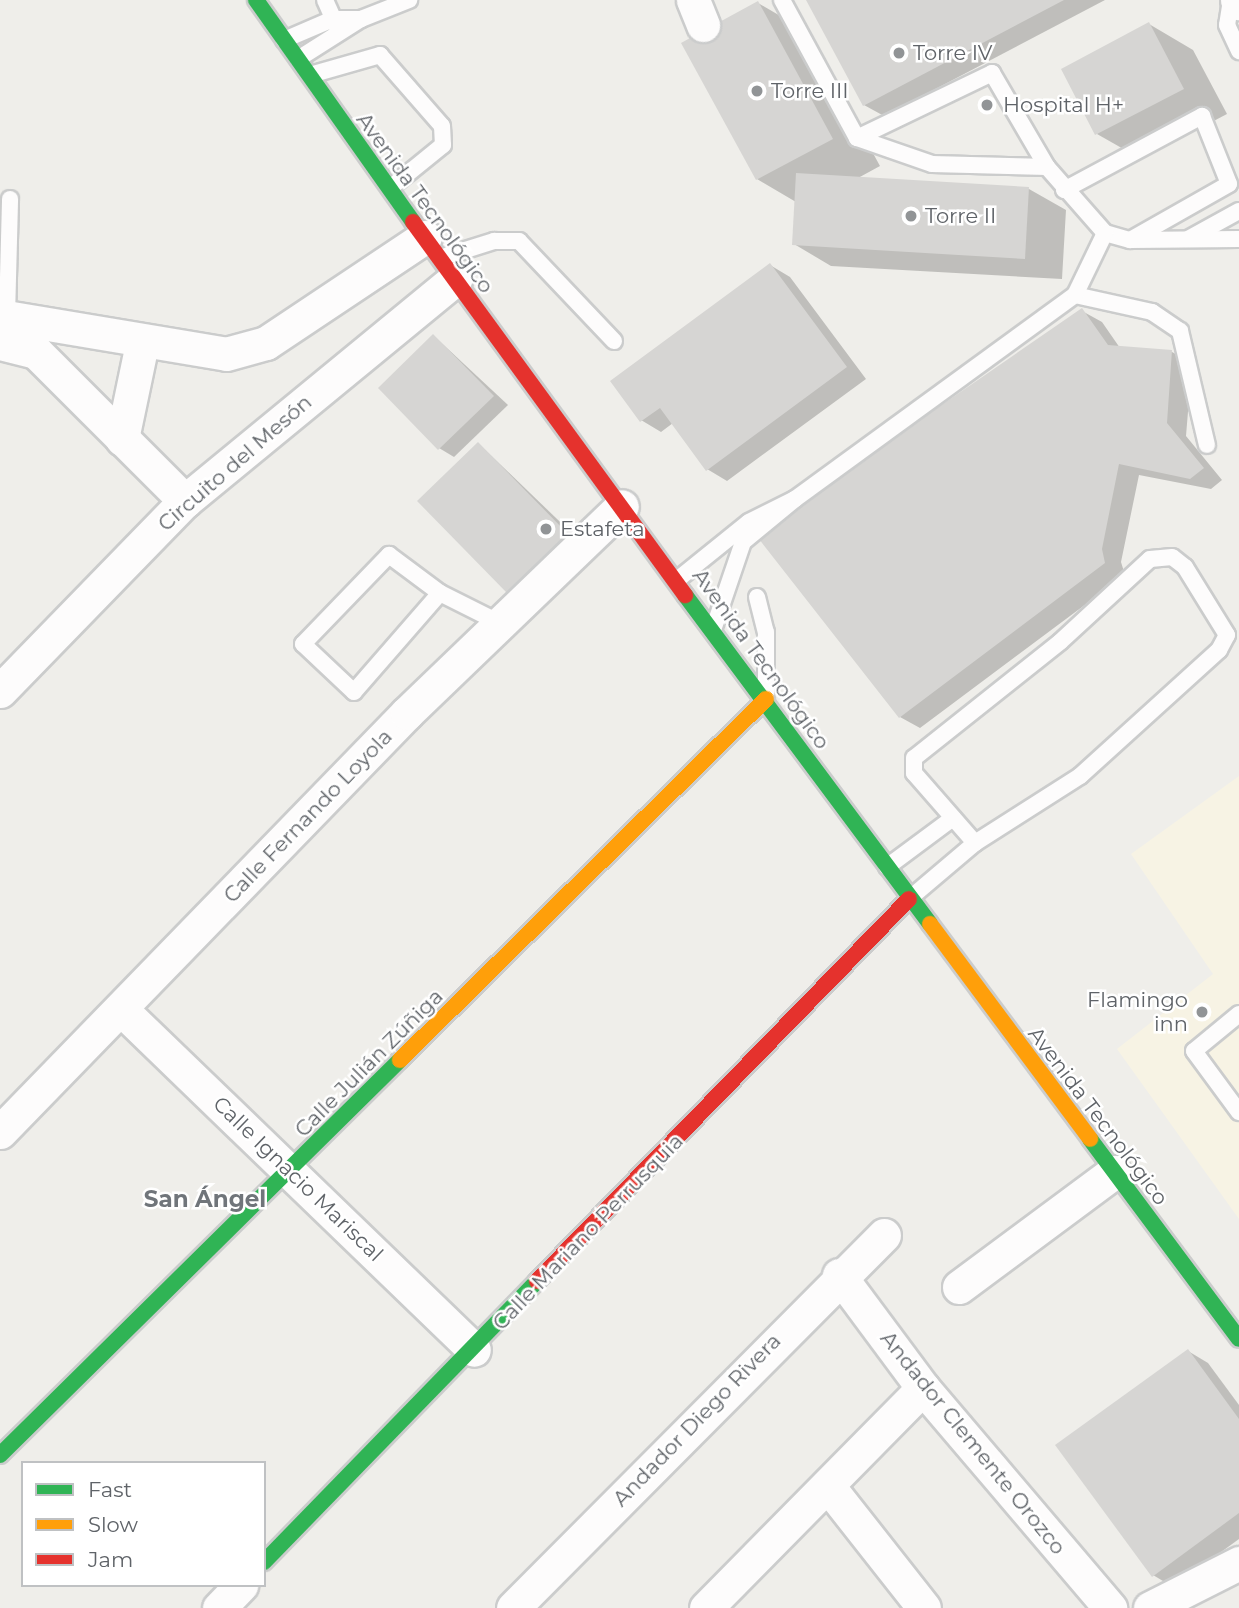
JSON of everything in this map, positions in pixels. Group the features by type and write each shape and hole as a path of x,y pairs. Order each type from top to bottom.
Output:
{"street":[{"name":"Avenida Tecnológico","path":"256,0 440,258 909,899 1239,1339"},
{"path":"2,325 85,326 142,344 226,354 265,344 440,258"},
{"name":"Circuito del Mesón","path":"0,691 185,501 440,258"},
{"path":"2,325 36,352 185,501"},
{"path":"122,439 142,344"},
{"name":"Calle Fernando Loyola","path":"0,1132 500,623 622,506"},
{"name":"Calle Julián Zúñiga","path":"0,1455 765,699"},
{"name":"Calle Mariano Perrusquia","path":"266,1560 474,1350 909,899"},
{"name":"Calle Ignacio Mariscal","path":"122,1010 474,1350"},
{"path":"959,1287 1114,1172"},
{"name":"Andador Diego Rivera","path":"513,1608 839,1275 884,1235"},
{"name":"Andador Clemente Orozco","path":"839,1275 923,1388 1110,1608"},
{"path":"711,1606 923,1388"},
{"path":"828,1486 925,1608"},
{"path":"1150,1608 1196,1598 1239,1563"},
{"path":"219,1608 239,1587"}],"lane":[{"path":"326,0 342,37"},
{"path":"284,41 333,19 361,19 409,0"},
{"path":"782,0 857,138 932,164 1047,167"},
{"path":"1231,0 1227,25 1239,51"},
{"path":"297,60 342,37 361,19"},
{"path":"308,76 380,55 442,125 443,145 390,188"},
{"path":"857,138 992,73 1047,167 1064,190 1105,233 1130,240 1239,239"},
{"path":"1064,190 1202,116 1234,182 1130,240"},
{"path":"2,325 10,200"},
{"path":"1186,240 1239,211"},
{"path":"713,629 743,542 795,499 1075,295 1105,233"},
{"path":"440,258 494,241 519,241 614,341"},
{"path":"1075,295 1152,312 1181,331 1207,445"},
{"path":"677,580 749,522 795,499"},
{"path":"440,593 354,692 303,645 389,555 440,593 500,623"},
{"path":"909,899 975,843 1080,775 1219,650 1227,635 1185,567 1172,557 1150,559 1060,642 914,758 914,773 975,843"},
{"path":"757,597 766,632 765,699"},
{"path":"887,867 953,818"},
{"path":"1239,1014 1195,1051 1239,1112"}],"shaded area":[{"name":"Flamingo inn","path":"1239,776 1239,1219 1117,1049 1213,974 1131,854"}],"building":[{"name":"Torre IV","path":"806,0 1064,0 863,106"},
{"name":"Torre III","path":"758,1 833,139 756,180 681,43"},
{"path":"1149,22 1184,89 1095,135 1061,69"},
{"name":"Torre II","path":"796,173 1029,187 1025,259 792,245"},
{"path":"770,263 847,367 706,471 660,408 640,422 610,381"},
{"path":"1082,308 1108,345 1172,350 1167,423 1204,468 1190,479 1119,464 1102,549 1105,563 899,718 755,534"},
{"path":"433,334 494,396 438,450 378,388"},
{"path":"478,442 568,534 507,593 417,501"},
{"path":"1188,1349 1239,1419 1239,1513 1152,1577 1055,1445"}],"traffic: fast":[{"path":"256,0 413,222"},
{"path":"685,595 930,924"},
{"path":"0,1455 400,1060"},
{"path":"1090,1139 1239,1339"},
{"path":"266,1560 537,1281"}],"traffic: slow":[{"path":"400,1060 766,699"},
{"path":"930,924 1090,1139"}],"traffic: jam":[{"path":"413,222 685,595"},
{"path":"537,1281 909,899"}],"place":[{"name":"Torre IV","path":"899,53"},
{"name":"Torre III","path":"757,91"},
{"name":"Hospital H+","path":"987,105"},
{"name":"Torre II","path":"911,216"},
{"name":"Estafeta","path":"546,529"},
{"name":"Flamingo inn","path":"1202,1012"}],"district":[{"name":"San Ángel","path":"205,1199"}]}
